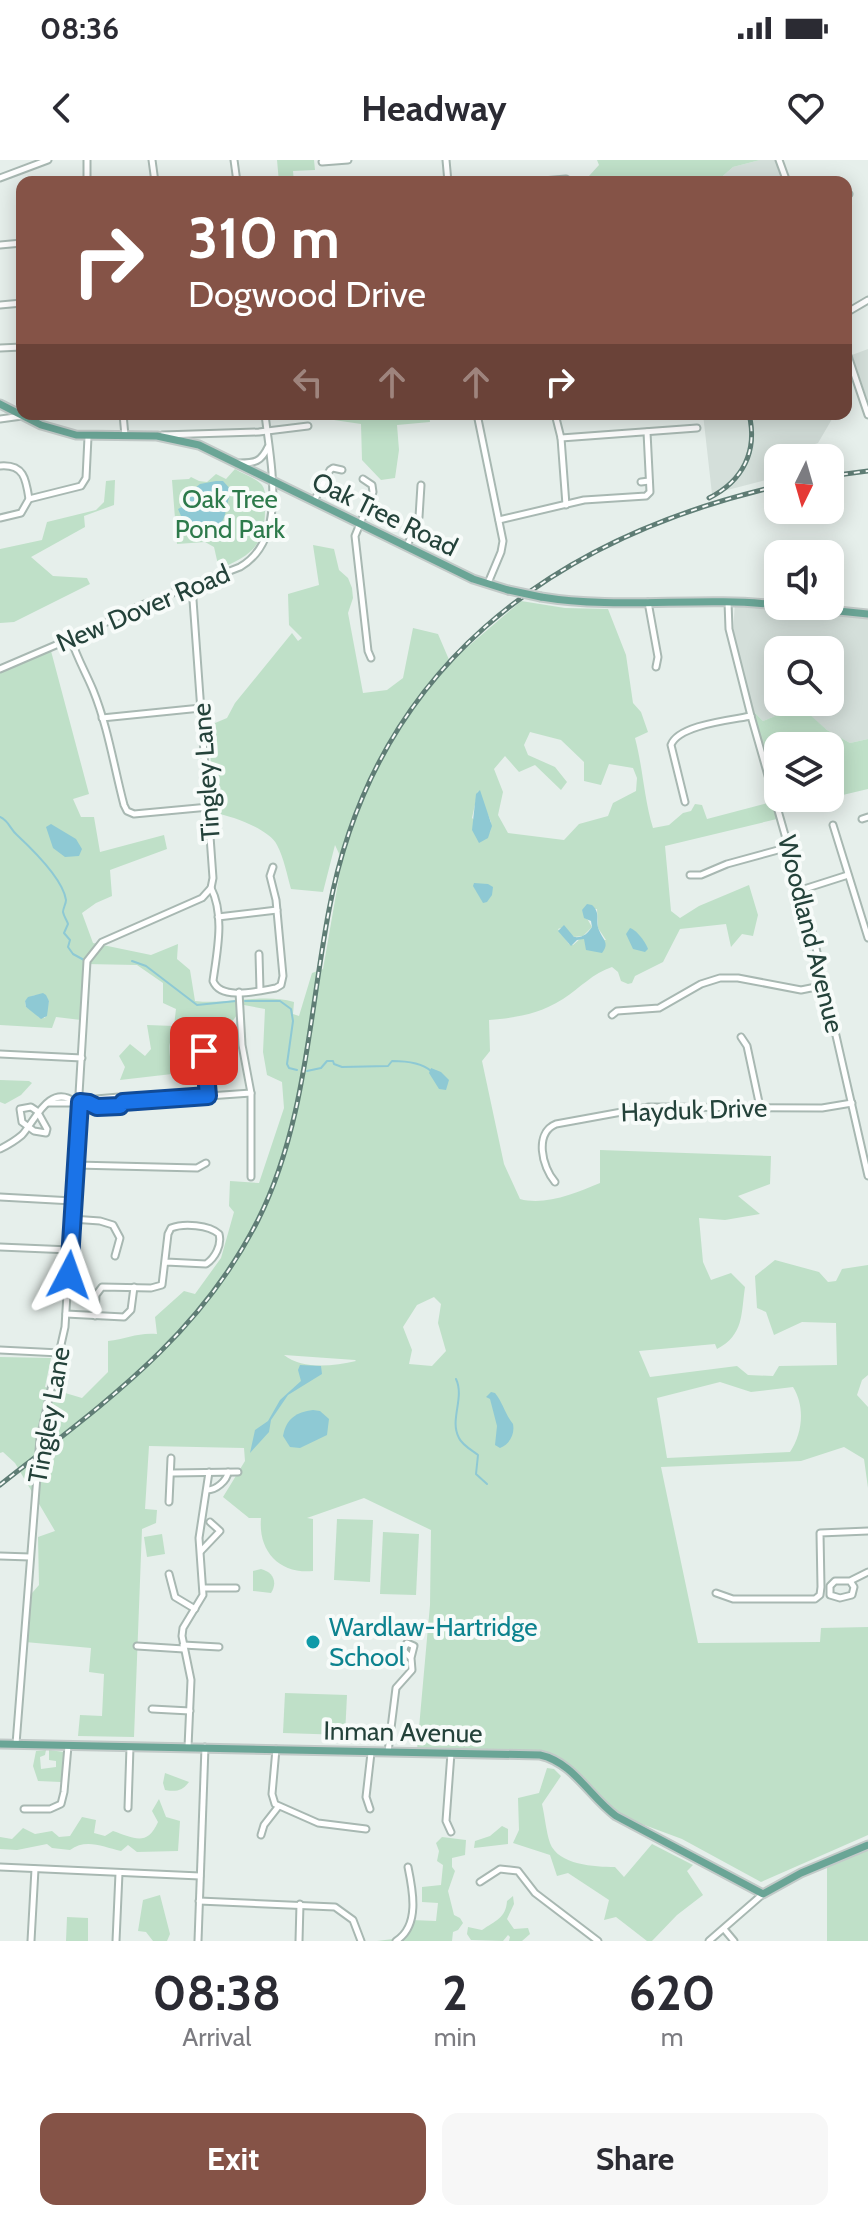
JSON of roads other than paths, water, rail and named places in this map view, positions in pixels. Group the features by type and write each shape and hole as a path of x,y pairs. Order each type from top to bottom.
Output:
{"main road":[{"name":"Oak Tree Road","path":"32,420 61,432 88,437 157,436 199,445 359,525 487,584 508,590 583,601 728,600 764,604"},
{"path":"844,612 868,614"},
{"name":"Inman Avenue","path":"0,1744 527,1754 558,1761 603,1807 616,1816 763,1894"},
{"path":"763,1894 801,1873 868,1845"}],"street":[{"path":"0,178 48,160"},
{"path":"322,162 348,160"},
{"path":"852,368 868,415"},
{"path":"124,420 126,437"},
{"name":"New Dover Road","path":"0,669 142,605 240,567 261,549 271,525 272,481 266,420"},
{"path":"478,420 503,548 487,584"},
{"path":"556,420 561,438 566,505"},
{"path":"157,436 308,426"},
{"path":"561,438 697,428"},
{"path":"499,520 587,499 645,497 649,493 647,432"},
{"path":"29,499 81,486 86,478 88,437"},
{"path":"239,463 262,459 268,446"},
{"path":"0,466 12,466 22,471 26,477 29,499 21,513 0,518"},
{"path":"313,502 330,470 342,470"},
{"path":"363,479 372,485 373,492 355,536 355,548 371,658"},
{"path":"641,482 649,481"},
{"path":"406,547 419,517 421,485"},
{"name":"Tingley Lane","path":"16,1744 40,1438 66,1314 77,1102 90,954 102,942 198,900 211,888 214,869 192,586"},
{"name":"Woodland Avenue","path":"728,600 729,629 826,985 868,1176"},
{"path":"648,602 658,657 656,667"},
{"path":"71,639 77,661 93,690 127,811 134,814 209,807"},
{"path":"102,718 201,708"},
{"path":"685,802 671,745 674,738 686,731 751,716"},
{"path":"833,825 868,936"},
{"path":"690,875 701,875 727,864 789,847"},
{"path":"211,888 216,898 218,917 214,984 222,992 276,988 283,979 277,910 270,876 273,867"},
{"path":"801,890 848,875"},
{"path":"218,917 277,910"},
{"path":"259,954 260,990"},
{"path":"612,1015 617,1011 659,1008 701,984 720,978 738,978 801,990 826,985"},
{"path":"239,992 242,1045 251,1093 251,1177"},
{"path":"741,1037 747,1046 760,1107"},
{"path":"200,1047 205,1055 208,1096"},
{"path":"0,1054 82,1058"},
{"path":"0,1149 18,1138 37,1111 48,1103 120,1106 123,1102 251,1093"},
{"name":"Hayduk Drive","path":"555,1182 549,1172 542,1140 551,1126 641,1108 822,1108 852,1103"},
{"path":"31,1107 37,1111 47,1132 43,1134 27,1128 22,1122 20,1109 31,1107"},
{"path":"76,1165 197,1168 206,1163"},
{"path":"0,1197 73,1201"},
{"path":"72,1219 113,1225 120,1238 115,1256"},
{"path":"95,1316 96,1295 102,1287 160,1286 164,1280 168,1234 171,1228 209,1229 219,1234 219,1246 206,1264 166,1262"},
{"path":"0,1247 70,1250"},
{"path":"66,1314 128,1316 134,1287"},
{"path":"0,1350 60,1353"},
{"path":"169,1502 171,1458"},
{"path":"188,1747 191,1680 183,1628 203,1595 199,1538 209,1472"},
{"path":"207,1490 225,1481 228,1472"},
{"path":"172,1473 238,1472"},
{"path":"200,1552 220,1531 210,1522"},
{"path":"716,1593 733,1599 815,1599 820,1595 821,1587 820,1533 868,1531"},
{"path":"0,1556 30,1557"},
{"path":"850,1581 854,1587 852,1595 840,1598 830,1595 830,1586 835,1581 850,1581 868,1572"},
{"path":"169,1574 175,1597 195,1609"},
{"path":"203,1588 236,1588"},
{"path":"137,1646 219,1647"},
{"path":"388,1753 396,1688 412,1670 411,1658"},
{"path":"152,1709 190,1711"},
{"path":"24,1809 50,1809 61,1804 68,1745"},
{"path":"128,1808 130,1746"},
{"path":"198,1941 205,1747"},
{"path":"276,1748 272,1794 278,1807 302,1814 318,1823 366,1829"},
{"path":"370,1809 366,1797 371,1753"},
{"path":"451,1753 446,1821 451,1832"},
{"path":"261,1835 264,1825 278,1807"},
{"path":"0,1867 200,1876"},
{"path":"396,1941 412,1922 408,1867"},
{"path":"31,1941 35,1869"},
{"path":"480,1882 500,1869 518,1871 535,1893 598,1941"},
{"path":"116,1941 119,1873"},
{"path":"709,1941 763,1894"},
{"path":"199,1901 331,1906 345,1912 355,1923 361,1941"},
{"path":"299,1941 300,1904"},
{"path":"724,1929 734,1941"}],"water":[{"path":"223,481 232,491 222,521 205,530 204,536 193,534 189,537 183,532 184,524 180,522 178,509 188,504 188,494 200,484"},
{"path":"480,790 492,826 488,838 479,843 472,830 476,794"},
{"path":"51,824 76,839 82,849 79,856 65,857 53,848 46,827"},
{"path":"474,883 493,887 487,902 483,903"},
{"path":"587,904 596,911 598,926 606,944 602,953 586,950 584,939 577,940 571,946 558,931 564,925 574,937 586,934 592,927 582,910"},
{"path":"630,928 645,943 648,949 645,952 633,949 626,934"},
{"path":"43,993 49,1001 47,1016 41,1019 26,1007 25,1001 28,997"},
{"path":"431,1068 449,1080 446,1090 439,1089 429,1073"},
{"path":"300,1365 321,1366 322,1374 288,1395 271,1420 269,1432 250,1453 255,1430 268,1421 280,1400 301,1381"},
{"path":"491,1392 498,1397 513,1424 511,1438 500,1448 495,1445 497,1426 490,1399 486,1397"},
{"path":"313,1410 320,1411 329,1419 327,1435 300,1448 290,1447 283,1436 289,1421"}],"waterway":[{"path":"0,817 59,883 66,900 63,912 68,924 64,933 70,940 68,947 84,960"},
{"path":"132,961 146,966 197,1005 236,1001"},
{"path":"245,1001 280,1001 291,1009 293,1021 287,1064 289,1068 297,1070"},
{"path":"307,1071 321,1068 327,1061 342,1067 388,1066 392,1061 402,1061 431,1071"},
{"path":"456,1379 459,1394 456,1431 463,1443 478,1455 476,1474 487,1484"}],"railway":[{"path":"709,498 731,483 745,464 751,440 750,420"},
{"path":"844,474 868,471"},
{"path":"0,1485 110,1397 177,1335 234,1262 258,1220 287,1146 304,1068 329,910 352,825 386,750 430,684 484,628 547,580 618,541 695,510 764,490"}],"place":[{"name":"Wardlaw-Hartridge School","path":"313,1642"}],"park label":[{"name":"Oak Tree Pond Park","path":"230,514"}]}
